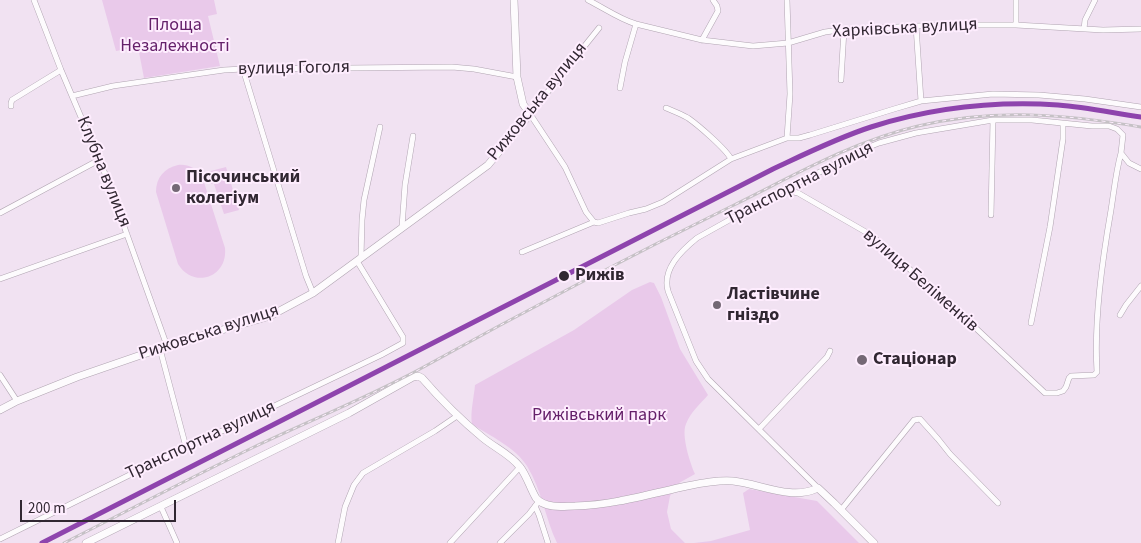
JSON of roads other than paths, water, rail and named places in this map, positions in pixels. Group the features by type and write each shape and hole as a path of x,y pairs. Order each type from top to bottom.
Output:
{"street":[{"name":"Клубна вулиця","path":"34,0 61,70 106,176 127,234 164,348 186,447"},
{"path":"514,0 517,77 523,104 565,167 586,212 594,222"},
{"name":"Харківська вулиця","path":"588,0 620,18 636,24 702,40 752,46 788,43 825,32 916,26 963,24 1104,30 1141,29"},
{"path":"702,40 718,11 713,0"},
{"path":"787,0 790,64 787,138"},
{"path":"1016,0 1016,25"},
{"path":"1084,29 1085,20 1094,0"},
{"path":"620,88 636,24"},
{"path":"916,26 921,102"},
{"name":"Рижовська вулиця","path":"0,410 77,377 270,316 313,293 402,226 488,165 600,28"},
{"path":"841,80 844,30"},
{"name":"вулиця Гоголя","path":"72,96 113,86 243,69 452,67 517,77"},
{"path":"243,69 306,276 313,293"},
{"path":"11,106 12,100 61,70"},
{"name":"Транспортна вулиця","path":"522,252 594,222 598,223 663,202 731,160 787,138 799,138 921,102 993,94 1039,95 1141,107"},
{"path":"666,108 688,118 722,147 731,160"},
{"path":"991,215 992,120"},
{"name":"Транспортна вулиця","path":"759,429 702,371 692,353 668,291 666,284 667,276 671,267 689,244 783,190 859,151 879,143 916,133 992,120 1032,120 1064,124 1109,126 1117,129 1123,135 1121,152"},
{"path":"1031,323 1050,227 1064,124"},
{"path":"359,259 364,200 380,127"},
{"path":"402,226 405,185 413,136"},
{"path":"1121,152 1129,163 1141,169"},
{"name":"вулиця Беліменків","path":"783,190 798,193 871,234 950,304 1045,393 1057,393 1063,392 1068,378 1071,376 1094,375 1097,372 1096,358 1103,254 1121,152"},
{"path":"0,212 99,160"},
{"path":"0,279 127,234"},
{"name":"Транспортна вулиця","path":"0,539 186,447 222,432 372,360 403,343 402,337 359,259"},
{"path":"1120,315 1141,286"},
{"path":"830,351 759,429 874,543"},
{"path":"0,375 18,401"},
{"path":"86,543 349,413 413,376 422,378 457,416 487,442 512,458 520,467 533,493 548,543"},
{"path":"338,543 345,507 354,486 363,473 457,416"},
{"path":"840,510 914,420 917,419 920,419 950,454 998,503"},
{"path":"450,543 520,467"},
{"path":"537,504 553,506 597,505 721,481 741,482 768,489 802,493 818,488"},
{"path":"500,543 537,504"},
{"path":"161,507 177,543"}],"railway":[{"path":"64,543 254,447 400,380 655,245 846,150 918,126 975,117 1002,115 1057,116 1141,127"}],"place":[{"name":"Пісочинський колегіум","path":"176,188"},
{"name":"Рижів","path":"564,276"},
{"name":"Ластівчине гніздо","path":"717,305"},
{"name":"Стаціонар","path":"862,360"}],"park label":[{"name":"Площа Незалежності","path":"175,36"},
{"name":"Рижівський парк","path":"599,416"}]}
